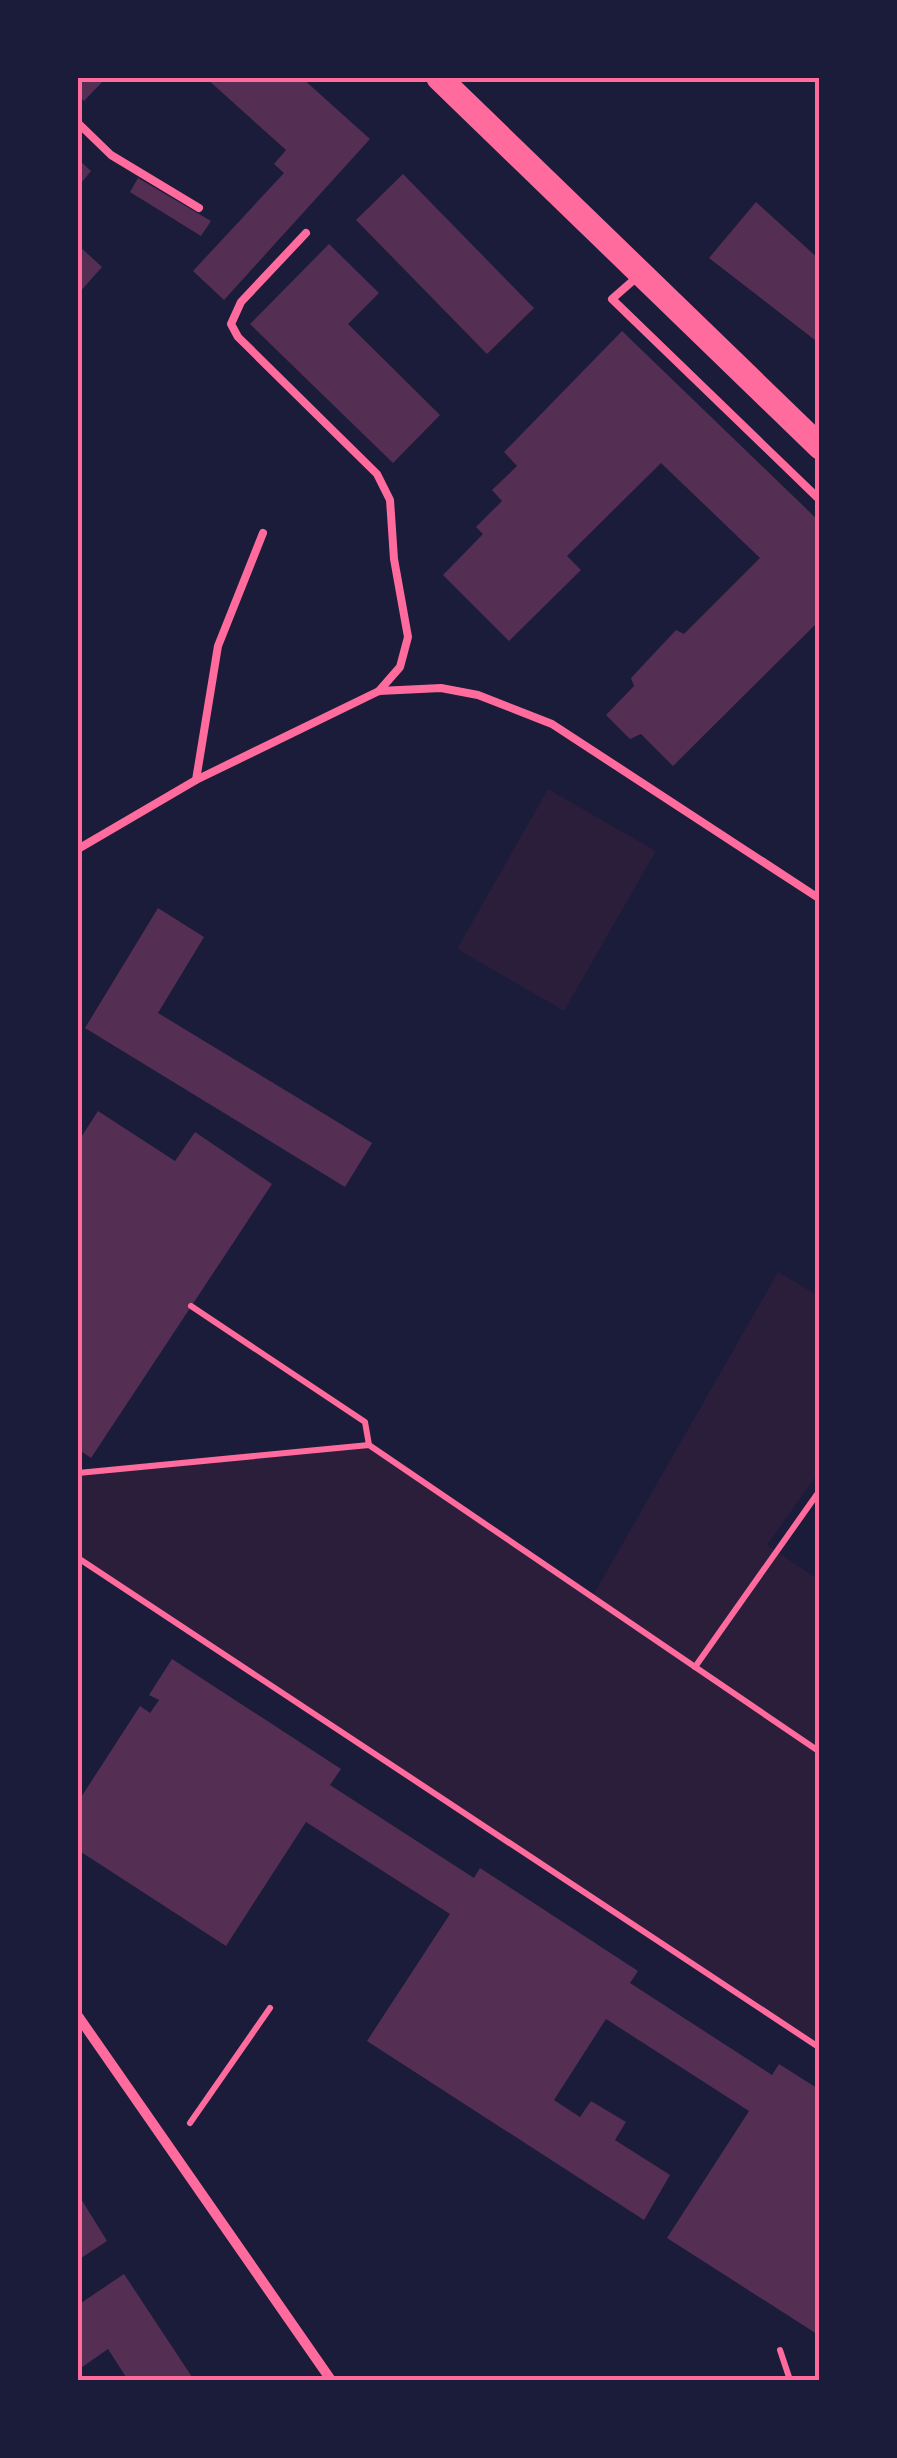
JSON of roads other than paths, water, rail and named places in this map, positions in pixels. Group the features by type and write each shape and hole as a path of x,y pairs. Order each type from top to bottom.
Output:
{"main road":[{"path":"439,78 820,447"}],"street":[{"path":"78,2016 331,2380"}],"lane":[{"path":"78,123 111,156 199,208"},
{"path":"78,850 196,780 379,691 400,668 408,637 394,558 390,500 377,474 238,337 231,324 241,302 306,234"},
{"path":"642,273 612,298 820,500"},
{"path":"196,780 218,646 262,534"},
{"path":"379,691 441,688 478,695 552,724 820,899"}]}
